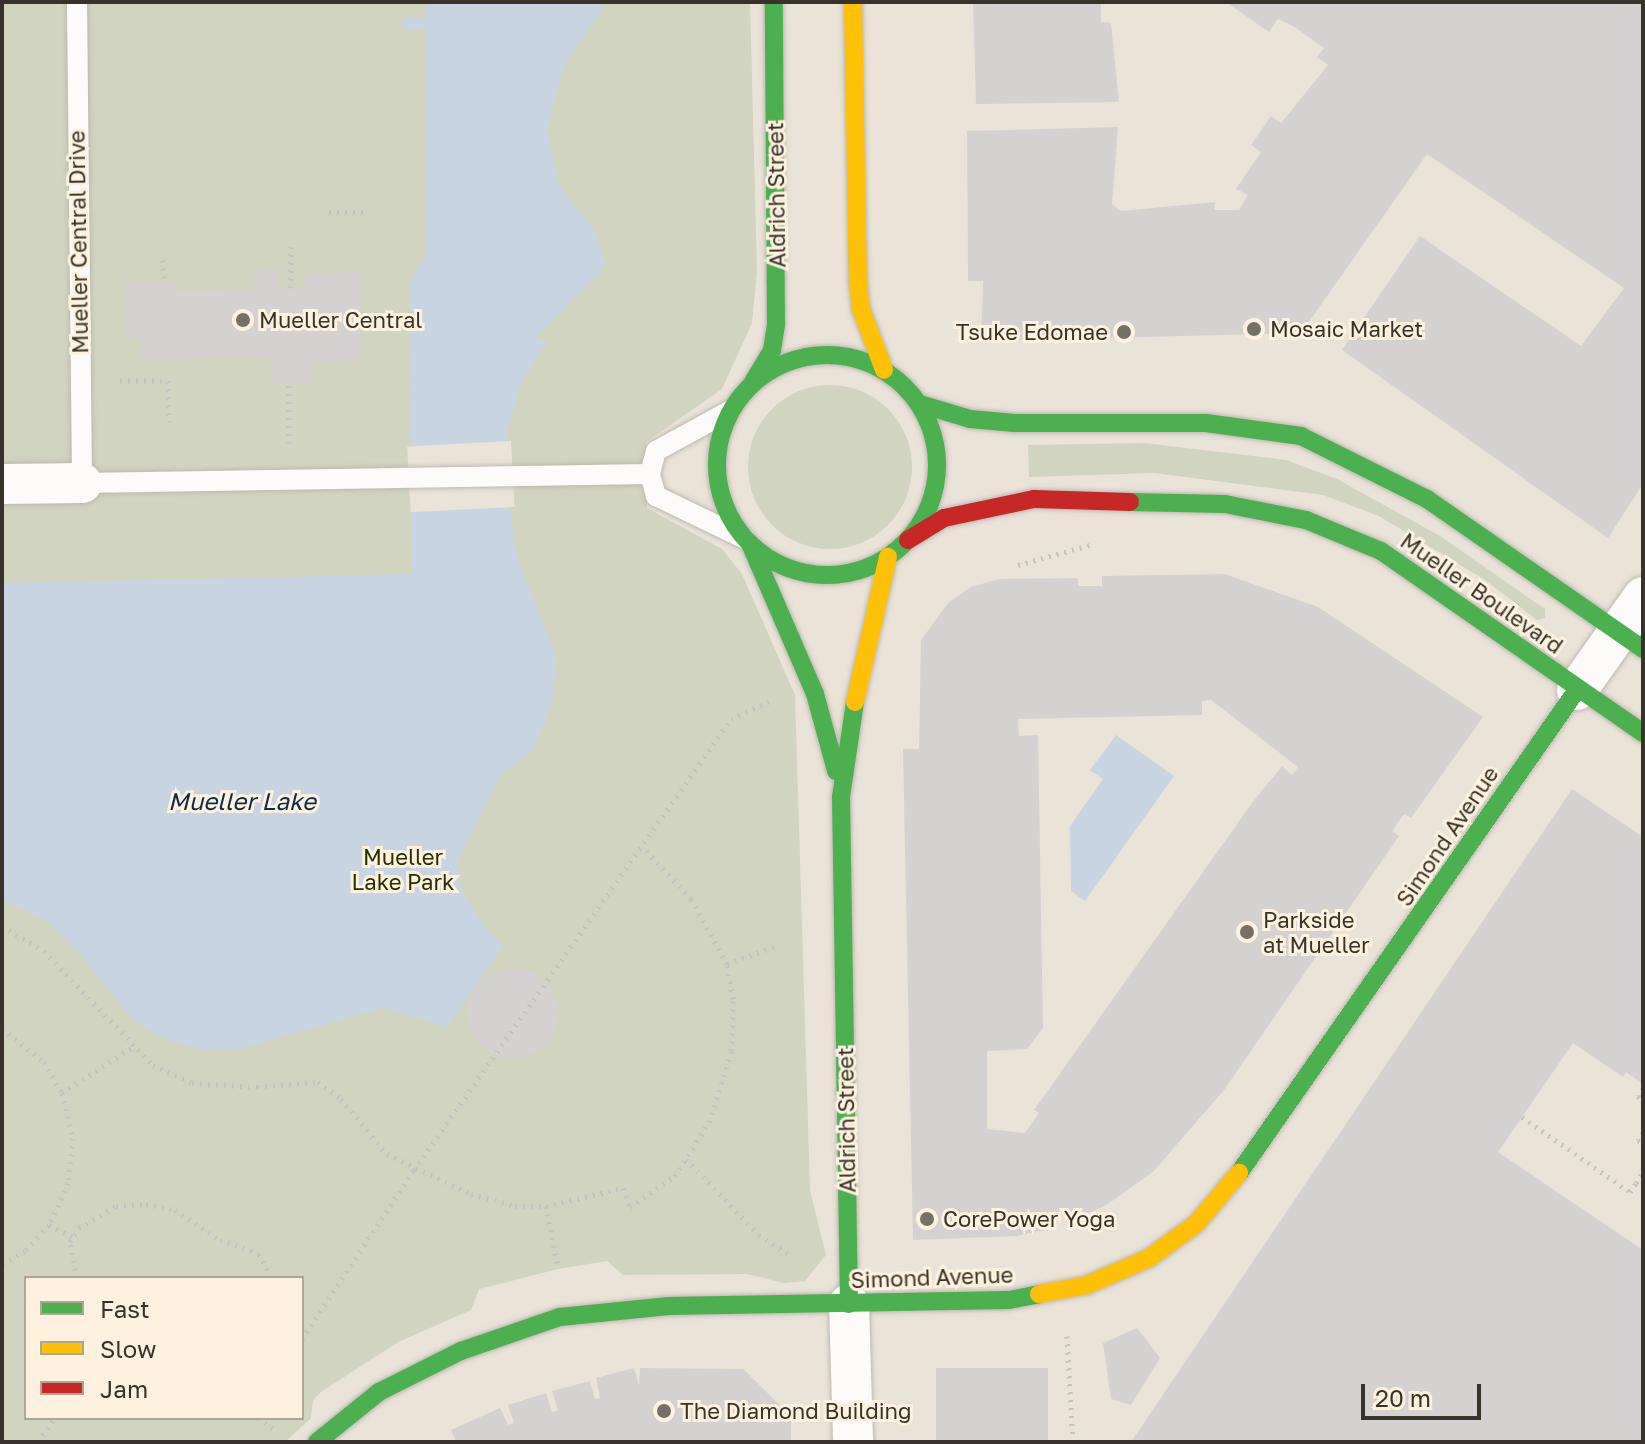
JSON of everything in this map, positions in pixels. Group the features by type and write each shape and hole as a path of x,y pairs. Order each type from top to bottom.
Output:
{"street":[{"name":"Aldrich Street","path":"753,382 772,350 776,324 774,2"},
{"path":"853,2 858,282 861,309 884,370"},
{"path":"814,355 852,357 884,370 920,404 934,437 937,476 924,519 908,540 888,557 848,574 807,575 784,567 748,542 722,498 717,465 731,410 753,382 782,364 814,355"},
{"name":"Mueller Boulevard","path":"920,404 970,419 1159,420 1315,441 1415,491 1631,640"},
{"path":"2,484 82,483"},
{"name":"Mueller Boulevard","path":"908,540 944,518 1034,499 1225,504 1306,520 1381,551 1643,733"},
{"name":"Aldrich Street","path":"748,542 815,694 841,797"},
{"name":"Aldrich Street","path":"853,1442 841,797 862,664 888,557"},
{"path":"1577,690 1631,640 1643,597"},
{"name":"Simond Avenue","path":"317,1442 379,1392 461,1351 560,1317 668,1306 1009,1300 1087,1285 1149,1258 1196,1224 1265,1143 1577,690"}],"lane":[{"name":"Mueller Central Drive","path":"77,2 82,483"},
{"path":"731,410 656,451 650,474 656,496 748,542"},
{"path":"82,483 650,474"}],"path":[{"path":"329,212 364,212"},
{"path":"290,288 291,243"},
{"path":"163,260 164,282"},
{"path":"120,380 168,381 169,422"},
{"path":"289,384 289,443"},
{"path":"1018,565 1104,541"},
{"path":"304,1336 414,1170 731,719 773,699"},
{"path":"2,926 44,951 153,1065 192,1083 257,1087 318,1082 341,1099 387,1154 414,1170 515,1206 546,1206 623,1188 630,1207 675,1176 709,1122 732,1051 733,999 727,964 691,899 642,846"},
{"path":"727,964 779,945"},
{"path":"2,1029 44,1062 62,1093 73,1138 68,1183 49,1225 25,1251 2,1265"},
{"path":"62,1093 134,1046"},
{"path":"1643,1089 1638,1096 1643,1100"},
{"path":"1522,1117 1630,1192 1643,1172"},
{"path":"1643,1133 1638,1140 1643,1143"},
{"path":"686,1159 759,1235 791,1256"},
{"path":"1636,1183 1643,1188"},
{"path":"77,1276 73,1237 79,1228 116,1206 160,1205 220,1240 259,1254 271,1276"},
{"path":"546,1206 557,1264"},
{"path":"49,1225 73,1237"},
{"path":"1067,1336 1073,1442"},
{"path":"38,1442 54,1420"},
{"path":"261,1420 288,1439"}],"green space":[{"name":"Mueller Lake Park","path":"2,2 750,2 757,271 752,323 722,389 646,442 647,508 722,549 742,574 795,695 810,1190 826,1255 805,1281 784,1283 747,1274 623,1275 607,1261 558,1269 479,1289 471,1310 398,1342 321,1392 313,1400 311,1418 285,1442 2,1442"},
{"path":"830,385 861,391 888,409 906,436 912,467 906,498 888,525 861,543 830,549 799,543 772,525 754,498 748,467 754,436 772,409 799,391"},
{"path":"1144,443 1286,460 1337,479 1440,536 1545,609 1545,618 1537,620 1485,580 1379,516 1323,495 1154,473 1029,477 1028,445"}],"water":[{"name":"Mueller Lake","path":"425,2 607,2 564,66 547,131 560,187 595,231 605,262 598,281 596,275 536,339 547,340 520,385 507,433 506,477 516,554 557,659 551,707 534,749 501,775 458,861 459,885 480,921 503,946 447,1027 383,1008 239,1049 199,1049 163,1038 133,1020 69,941 46,921 2,899 2,583 411,574 410,282 425,255"},
{"path":"1116,735 1174,776 1085,901 1071,891 1070,826 1103,779 1090,770"}],"pier":[{"path":"511,441 514,507 411,512 407,446"}],"building":[{"path":"973,2 1101,2 1101,22 1111,23 1119,102 976,104"},
{"path":"1226,2 1643,2 1643,484 1608,538 1342,350 1420,236 1581,346 1624,288 1427,154 1301,333 981,341 983,281 968,281 967,131 1118,127 1112,204 1121,211 1215,202 1214,210 1239,210 1248,195 1236,189 1261,152 1251,145 1271,116 1281,123 1328,65 1317,57 1324,48 1293,26 1278,19 1269,32"},
{"name":"Mueller Central","path":"255,270 278,270 278,287 304,287 305,273 362,272 360,362 311,362 311,384 271,384 271,358 141,359 142,338 126,338 126,282 177,282 177,291 254,290"},
{"name":"Parkside at Mueller","path":"1225,574 1318,607 1483,717 1411,818 1404,814 1392,831 1399,836 1224,1090 1154,1171 1108,1204 1069,1223 1068,1212 1049,1213 1049,1229 1017,1236 913,1240 903,749 919,749 921,640 949,602 971,587 1000,579 1078,578 1078,586 1102,586 1102,576","holes":["1211,700 1298,767 1292,775 1282,766 1252,803 1034,1110 1039,1113 1025,1133 987,1129 987,1051 1027,1049 1043,1028 1038,735 1019,736 1018,719 1202,715 1202,701"]},
{"path":"1572,789 1643,837 1643,1084 1626,1072 1623,1077 1573,1043 1498,1152 1643,1250 1643,1442 1131,1442"},
{"path":"504,968 522,968 538,975 551,988 558,1004 558,1022 551,1038 538,1051 522,1058 504,1058 488,1051 475,1038 468,1022 468,1004 475,988 488,975"},
{"path":"1137,1328 1160,1358 1131,1405 1111,1399 1103,1343"},
{"name":"The Diamond Building","path":"634,1368 639,1386 640,1368 743,1369 791,1416 791,1442 456,1442 451,1430 500,1408 508,1425 514,1423 508,1405 546,1393 552,1412 558,1410 552,1391 590,1381 595,1399 600,1398 596,1378"},
{"path":"936,1368 1048,1368 1048,1442 936,1442"}],"waterway":[{"path":"407,23 427,24"}],"traffic: fast":[{"path":"753,382 772,350 776,324 774,2"},
{"path":"827,355 869,363 905,387 929,423 937,465 929,507 905,543 869,567 827,575 785,567 749,543 725,507 717,465 725,423 749,387 785,363 827,355"},
{"path":"920,404 970,419 1015,423 1206,423 1301,436 1427,499 1643,649"},
{"path":"1130,502 1225,504 1306,520 1381,551 1643,733"},
{"path":"751,546 815,694 836,771"},
{"path":"1239,1173 1577,690"},
{"path":"849,1304 841,797 855,702"},
{"path":"317,1442 379,1392 461,1351 560,1317 668,1306 1009,1300 1039,1294"}],"traffic: slow":[{"path":"853,2 858,282 861,309 884,370"},
{"path":"855,702 888,557"},
{"path":"1039,1294 1087,1285 1149,1258 1196,1224 1239,1173"}],"traffic: jam":[{"path":"908,540 944,518 1034,499 1130,502"}],"place":[{"name":"Mueller Central","path":"243,320"},
{"name":"Mosaic Market","path":"1254,329"},
{"name":"Tsuke Edomae","path":"1124,332"},
{"name":"Parkside at Mueller","path":"1247,932"},
{"name":"CorePower Yoga","path":"927,1219"},
{"name":"The Diamond Building","path":"664,1411"}]}
